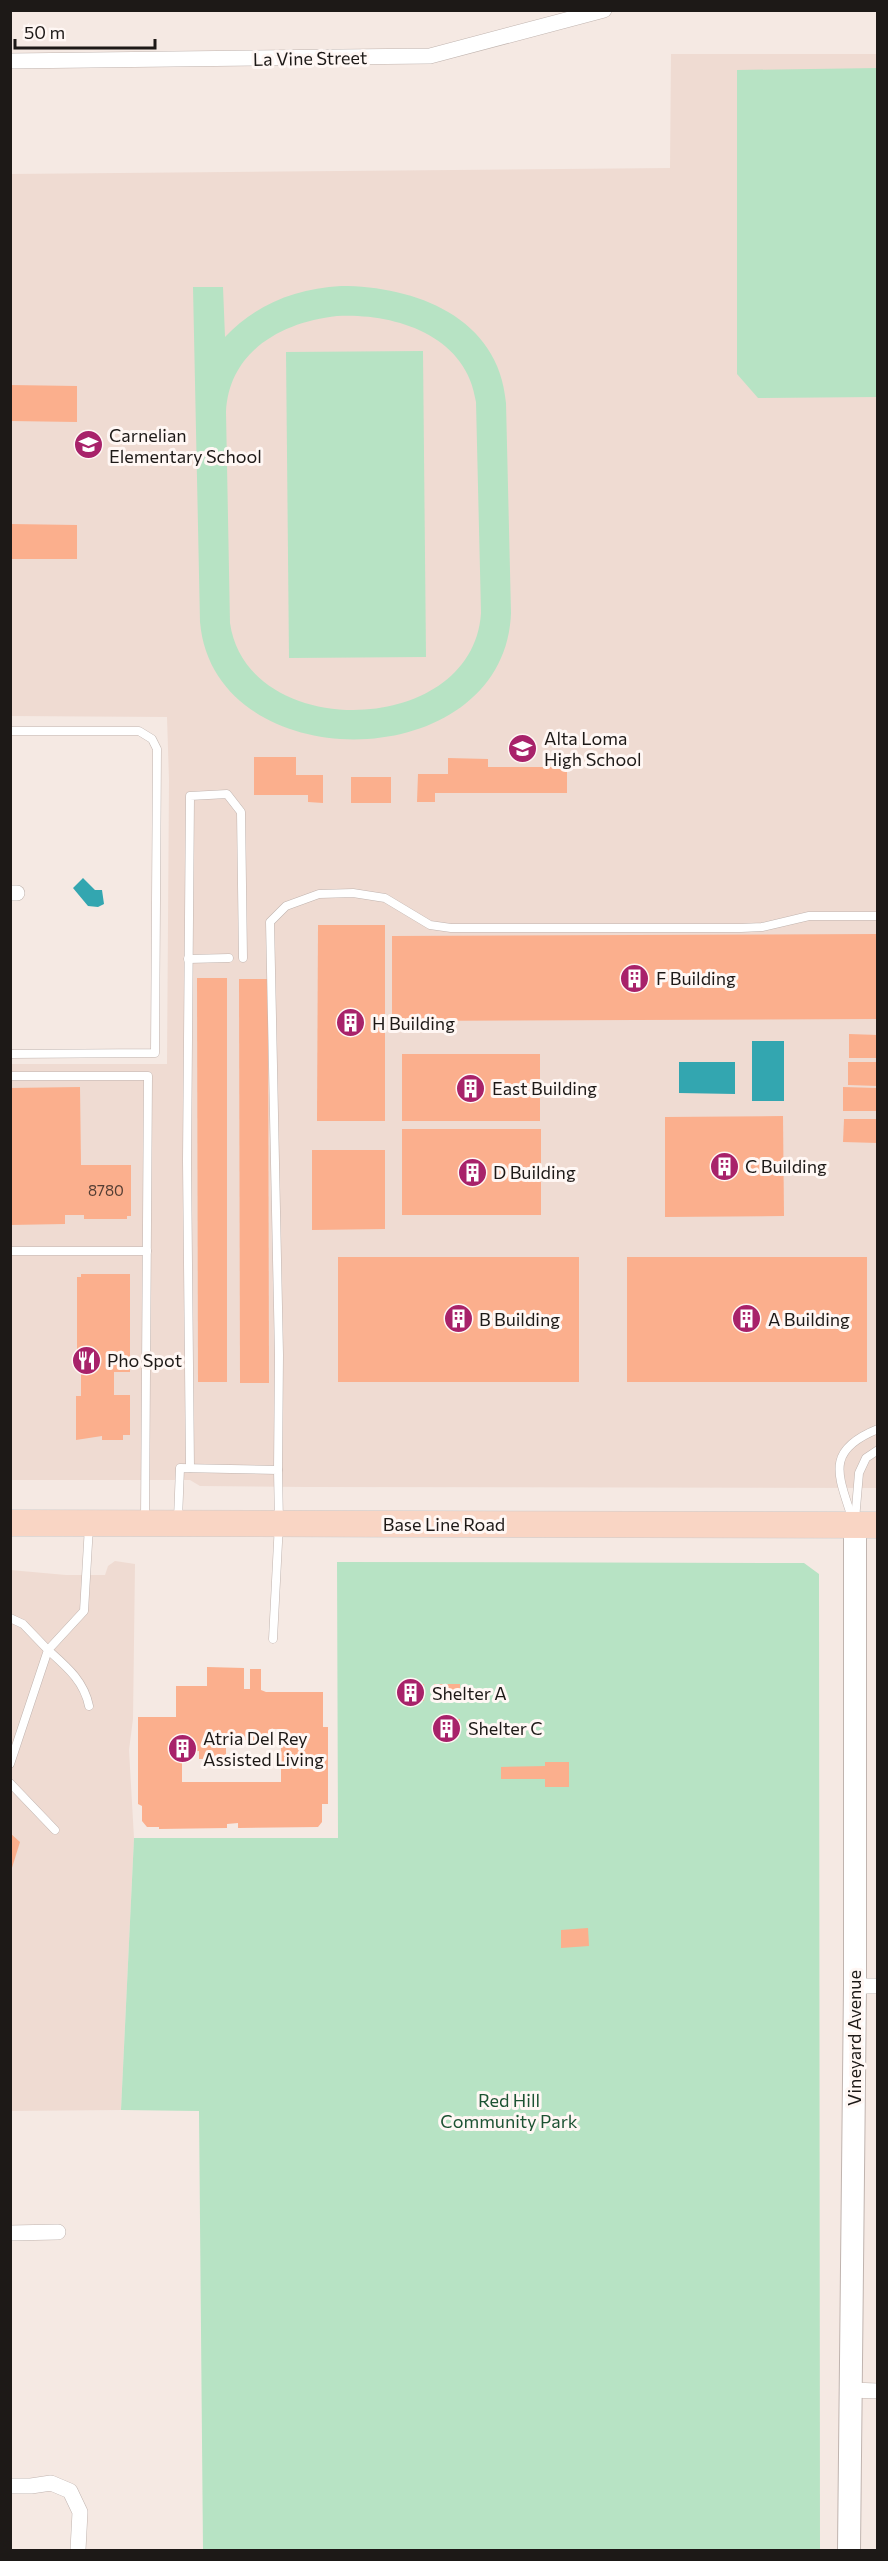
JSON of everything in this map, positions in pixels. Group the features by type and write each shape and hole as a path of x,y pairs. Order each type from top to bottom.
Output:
{"main road":[{"name":"Base Line Road","path":"10,1523 866,1525"}],"street":[{"name":"La Vine Street","path":"10,61 430,56 600,11"},
{"name":"Vineyard Avenue","path":"849,2550 855,1986 866,1525"},
{"path":"855,1986 878,1986"},
{"path":"10,2233 58,2232"},
{"path":"851,2390 878,2391"},
{"path":"10,2486 31,2486 51,2482 70,2491 80,2512 78,2550"}],"lane":[{"path":"10,732 140,731 152,739 157,749 155,1053 10,1054"},
{"path":"189,1468 190,796 227,794 241,812 243,958"},
{"path":"273,1639 279,1523 279,1355 270,922 285,906 319,894 353,893 385,898 429,925 451,928 741,928 762,927 809,916 878,916"},
{"path":"188,959 229,958"},
{"path":"10,1076 148,1076 145,1523"},
{"path":"10,1251 147,1251"},
{"path":"866,1525 838,1476 839,1459 852,1444 878,1429"},
{"path":"866,1525 859,1473 866,1458 878,1450"},
{"path":"178,1523 180,1468 278,1470"},
{"path":"10,1764 48,1650 84,1611 89,1523"},
{"path":"10,1618 22,1624 76,1677 86,1691 89,1706"},
{"path":"10,1783 55,1830"}],"shaded area":[{"name":"Alta Loma High School","path":"671,54 877,54 877,1488 307,1487 200,1486 190,1480 11,1480 11,1064 167,1064 169,780 167,717 11,716 10,174 670,168"},
{"path":"115,1561 135,1564 133,1719 129,1750 134,1838 121,2110 11,2111 10,1570 66,1575 105,1575 108,1566"}],"green space":[{"path":"877,68 877,397 758,398 737,374 737,70"},
{"path":"341,286 397,292 424,300 449,312 470,328 488,348 500,373 506,403 511,613 496,667 462,707 414,731 358,739 303,733 254,711 217,674 200,622 193,287 223,287 225,337 237,325 277,300","holes":["359,316 404,324 425,333 459,360 470,379 476,402 481,613 469,654 441,684 403,703 359,710 315,706 275,690 245,662 230,623 226,412 229,391 237,372 248,356 262,343 278,333 317,319"]},
{"path":"423,351 426,657 289,658 286,352"},
{"name":"Red Hill Community Park","path":"337,1562 804,1563 819,1574 820,2550 203,2550 199,2111 121,2110 134,1838 338,1838"}],"water":[{"path":"83,878 95,890 102,890 104,904 98,907 88,906 73,888"},
{"path":"752,1041 784,1041 784,1101 752,1101"},
{"path":"679,1062 735,1062 735,1094 679,1093"}],"building":[{"path":"10,385 77,386 77,422 10,421"},
{"path":"10,524 77,525 77,559 10,559"},
{"path":"254,757 296,757 296,775 323,775 323,803 308,802 308,795 254,795"},
{"path":"448,758 488,759 488,767 567,767 567,793 435,793 435,802 417,802 418,774 448,774"},
{"path":"351,777 391,777 391,803 351,803"},
{"name":"H Building","path":"318,925 385,925 385,1121 317,1121"},
{"name":"F Building","path":"878,934 878,1019 392,1021 392,936"},
{"path":"197,978 227,978 227,1382 198,1382"},
{"path":"239,979 268,979 269,1383 240,1383"},
{"path":"849,1034 878,1035 878,1058 849,1058"},
{"name":"East Building","path":"402,1054 540,1054 540,1121 402,1121"},
{"path":"848,1062 878,1062 878,1086 848,1085"},
{"path":"80,1087 81,1165 131,1165 131,1216 127,1216 127,1219 84,1219 84,1215 65,1215 65,1224 10,1225 10,1088"},
{"path":"843,1087 877,1088 877,1111 843,1111"},
{"name":"C Building","path":"783,1116 784,1216 665,1217 665,1117"},
{"path":"844,1119 878,1119 878,1143 843,1142"},
{"name":"D Building","path":"402,1129 541,1129 541,1215 402,1215"},
{"path":"312,1150 385,1150 385,1229 312,1230"},
{"name":"B Building","path":"338,1257 579,1257 579,1382 338,1382"},
{"name":"A Building","path":"627,1257 867,1257 867,1382 627,1382"},
{"path":"81,1274 130,1274 130,1372 114,1372 114,1395 130,1395 130,1435 123,1435 123,1440 102,1440 102,1436 76,1440 76,1396 81,1396 81,1369 77,1369 77,1277 81,1277"},
{"name":"Atria Del Rey Assisted Living","path":"207,1667 244,1668 244,1689 250,1689 250,1669 261,1669 261,1690 266,1692 323,1692 323,1727 328,1727 328,1804 322,1804 322,1822 318,1827 238,1828 238,1823 227,1824 227,1828 159,1829 159,1827 147,1827 142,1821 142,1806 138,1804 138,1717 176,1717 176,1686 207,1686","holes":["272,1729 281,1729 281,1782 182,1782 182,1752 199,1751 199,1759 226,1759 226,1740 247,1740 247,1746 264,1746 264,1740 272,1740"]},
{"name":"Shelter A","path":"399,1684 424,1684 424,1701 399,1701"},
{"path":"434,1684 460,1684 460,1701 434,1701"},
{"name":"Shelter C","path":"435,1719 460,1719 460,1736 435,1736"},
{"path":"545,1762 569,1762 569,1787 545,1787 545,1779 501,1779 501,1767 545,1766"},
{"path":"10,1833 20,1842 11,1871 10,1871"},
{"path":"588,1928 589,1946 561,1948 561,1930"}],"place":[{"name":"Carnelian Elementary School","path":"88,445"},
{"name":"Alta Loma High School","path":"523,748"},
{"name":"F Building","path":"635,978"},
{"name":"H Building","path":"351,1023"},
{"name":"East Building","path":"471,1088"},
{"name":"C Building","path":"724,1166"},
{"name":"D Building","path":"472,1172"},
{"name":"B Building","path":"458,1319"},
{"name":"A Building","path":"747,1319"},
{"name":"Pho Spot","path":"86,1360"},
{"name":"Shelter A","path":"411,1693"},
{"name":"Shelter C","path":"447,1728"},
{"name":"Atria Del Rey Assisted Living","path":"182,1748"}]}
